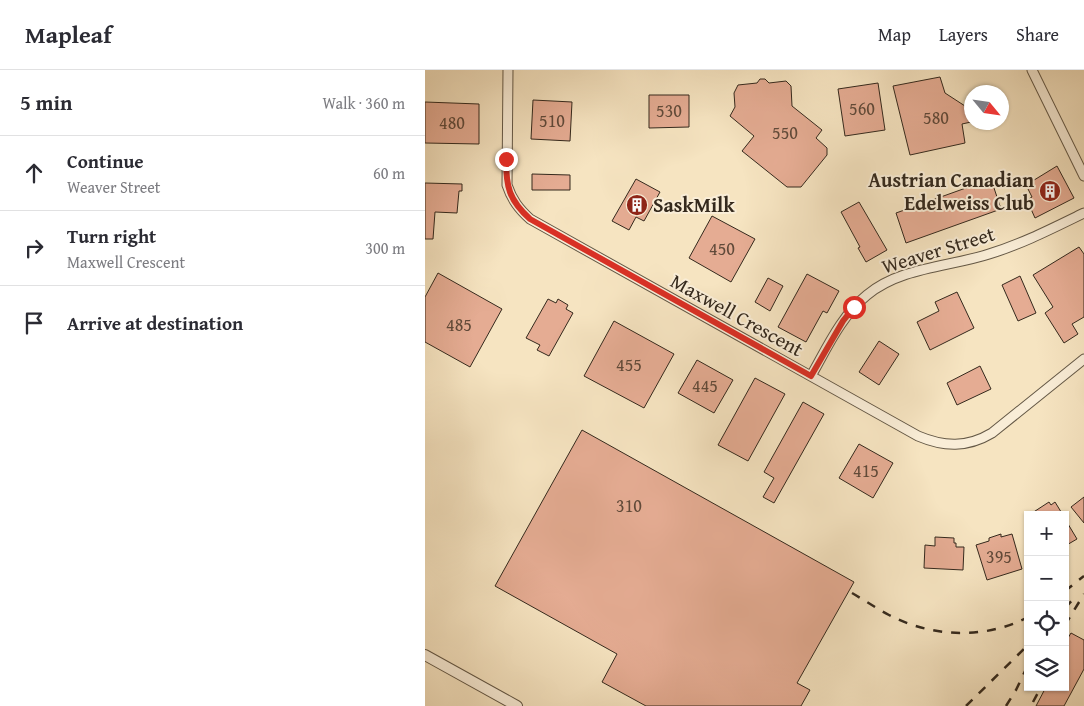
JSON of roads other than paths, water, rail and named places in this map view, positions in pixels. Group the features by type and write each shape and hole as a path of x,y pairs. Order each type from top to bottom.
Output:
{"street":[{"name":"Maxwell Crescent","path":"508,70 507,185 519,210 530,219 918,436 936,443 954,445 973,442 992,434 1084,359"},
{"path":"1032,70 1084,176"},
{"name":"Weaver Street","path":"811,376 843,321 854,307 878,287 902,276 1006,249 1084,213"},
{"path":"425,655 517,706"}],"railway":[{"path":"1069,588 1084,576"},
{"path":"852,593 889,615 905,622 922,628 940,631 976,632 994,629 1024,619"},
{"path":"1069,618 1084,594"},
{"path":"1069,604 1077,595"},
{"path":"966,706 1027,646"},
{"path":"1006,706 1024,673"},
{"path":"1033,702 1039,691"}],"place":[{"name":"Austrian Canadian Edelweiss Club","path":"1050,191"},
{"name":"SaskMilk","path":"637,205"}]}
